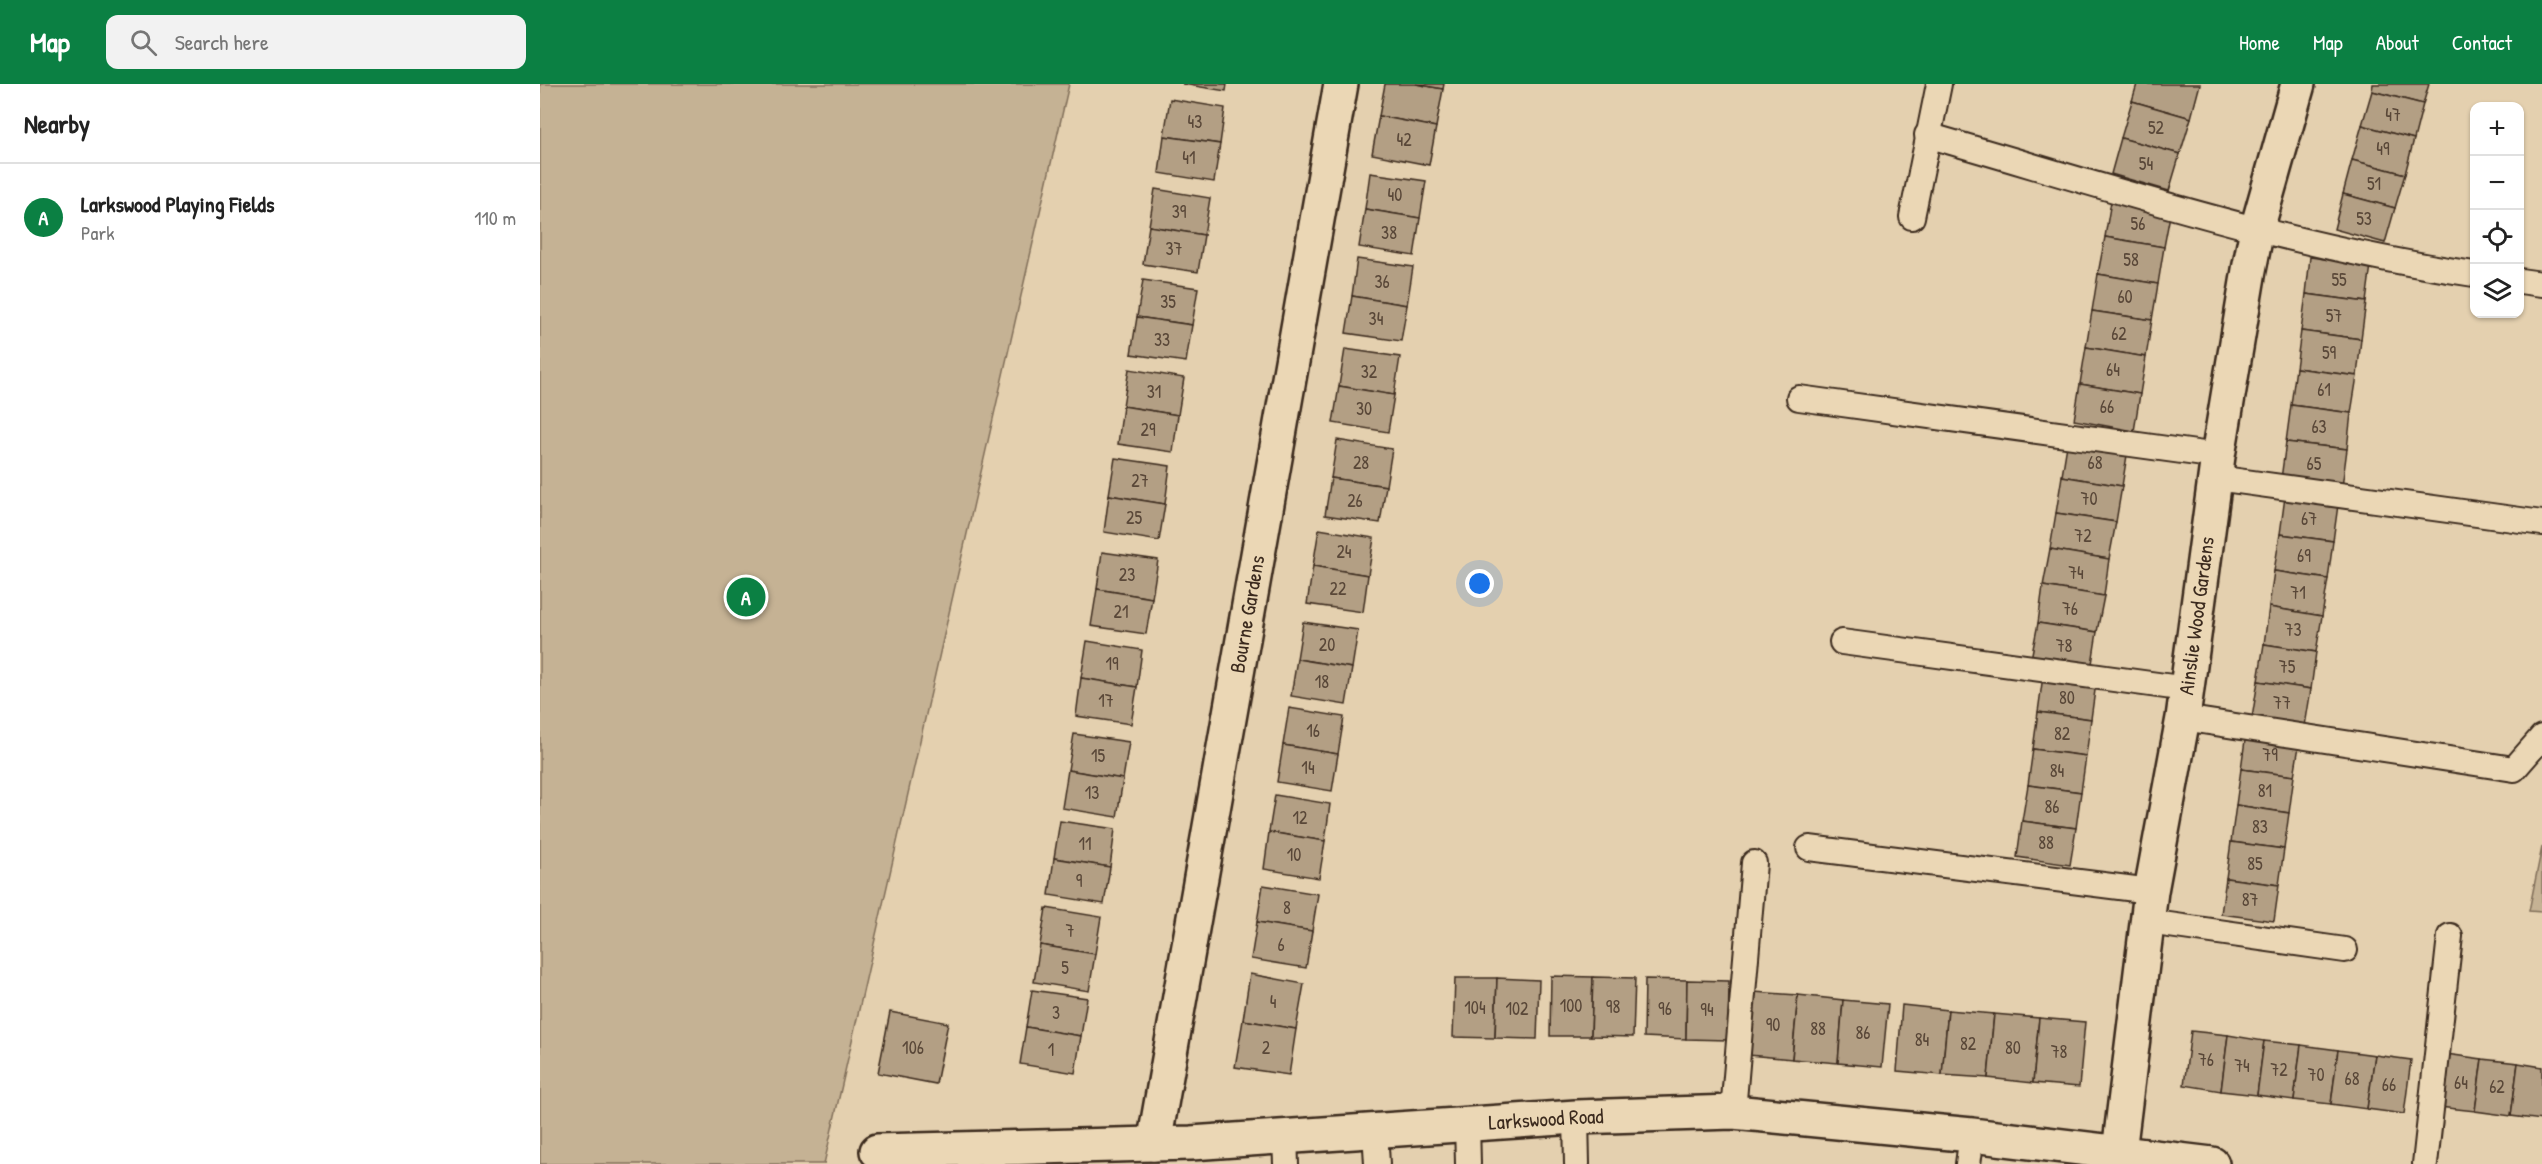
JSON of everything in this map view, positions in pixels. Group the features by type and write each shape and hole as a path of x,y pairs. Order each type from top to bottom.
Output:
{"street":[{"name":"Bourne Gardens","path":"1154,1144 1341,84"},
{"name":"Ainslie Wood Gardens","path":"2119,1152 2150,907 2185,704 2217,467 2257,229 2298,84"},
{"name":"Larkswood Road","path":"878,1151 1154,1144 1192,1154 1285,1151 1375,1130 1576,1116 1733,1112 1970,1149 2119,1152 2212,1164"}],"lane":[{"path":"1912,217 1927,135 1940,84"},
{"path":"1927,135 2257,229 2415,266 2470,273"},
{"path":"2524,282 2542,284"},
{"path":"1799,398 2542,523"},
{"path":"1842,642 2185,704 2514,769 2542,737"},
{"path":"1809,848 2150,907 2345,950"},
{"path":"1733,1112 1754,863"},
{"path":"2425,1164 2450,936"},
{"path":"1576,1116 1577,1164"},
{"path":"1467,1123 1468,1164"},
{"path":"1375,1130 1377,1164"}],"shaded area":[{"path":"540,84 1069,84 824,1164 540,1164"},
{"path":"2542,847 2542,912 2529,911"}],"building":[{"path":"1182,84 1227,84 1226,91"},
{"path":"1385,84 1416,84 1443,89 1436,127 1379,116"},
{"path":"1416,84 1444,84 1443,89"},
{"path":"2137,84 2200,84 2191,118 2132,101"},
{"path":"2373,84 2429,84 2423,104 2372,91"},
{"path":"2372,91 2423,104 2414,139 2362,125"},
{"path":"1170,99 1225,108 1220,144 1164,136"},
{"path":"2132,101 2191,118 2180,154 2121,138"},
{"path":"1379,116 1436,127 1429,165 1372,154"},
{"path":"2362,125 2414,139 2405,174 2352,160"},
{"path":"1164,136 1220,144 1214,182 1159,173"},
{"path":"2121,138 2180,154 2169,191 2111,174"},
{"path":"2352,160 2405,174 2395,208 2343,194"},
{"path":"1370,173 1426,181 1420,218 1365,209"},
{"path":"1155,189 1210,198 1204,235 1149,226"},
{"path":"2343,194 2395,208 2385,243 2334,229"},
{"path":"2111,201 2171,210 2164,247 2105,237"},
{"path":"1365,209 1420,218 1414,256 1359,247"},
{"path":"1149,226 1204,235 1198,272 1143,264"},
{"path":"2105,237 2164,247 2158,284 2098,274"},
{"path":"2310,257 2371,265 2366,302 2306,294"},
{"path":"1357,259 1413,267 1407,305 1352,296"},
{"path":"2098,274 2158,284 2152,320 2092,311"},
{"path":"1143,280 1198,288 1192,325 1137,317"},
{"path":"2306,294 2366,302 2361,339 2301,331"},
{"path":"1352,296 1407,305 1401,341 1346,333"},
{"path":"2092,311 2152,320 2146,357 2086,347"},
{"path":"1137,317 1192,325 1186,362 1131,354"},
{"path":"2301,331 2361,339 2357,376 2296,368"},
{"path":"2086,347 2146,357 2140,394 2080,384"},
{"path":"1345,349 1400,357 1394,395 1339,386"},
{"path":"2296,368 2357,376 2351,413 2291,405"},
{"path":"1129,369 1184,378 1178,415 1123,406"},
{"path":"2080,384 2140,394 2134,431 2074,420"},
{"path":"1339,386 1394,395 1388,432 1333,423"},
{"path":"2291,405 2351,413 2347,449 2286,442"},
{"path":"1123,406 1178,415 1173,452 1118,444"},
{"path":"2068,439 2128,449 2122,486 2062,476"},
{"path":"1337,440 1392,449 1386,486 1331,478"},
{"path":"2286,442 2347,449 2342,487 2281,479"},
{"path":"1115,458 1170,466 1165,504 1109,495"},
{"path":"2062,476 2122,486 2116,522 2056,513"},
{"path":"1331,478 1386,486 1380,523 1325,515"},
{"path":"1109,495 1165,504 1159,541 1104,532"},
{"path":"2285,497 2338,505 2333,541 2280,534"},
{"path":"2056,513 2116,522 2109,559 2050,549"},
{"path":"1319,529 1374,538 1368,575 1313,566"},
{"path":"2280,534 2333,541 2328,579 2274,571"},
{"path":"2050,549 2109,559 2104,596 2043,586"},
{"path":"1102,552 1158,560 1152,598 1097,589"},
{"path":"1313,566 1368,575 1363,612 1307,604"},
{"path":"2274,571 2328,579 2322,616 2269,607"},
{"path":"2043,586 2104,596 2097,632 2038,623"},
{"path":"1097,589 1152,598 1146,634 1091,626"},
{"path":"2269,607 2322,616 2316,652 2264,644"},
{"path":"1303,622 1358,630 1352,668 1297,659"},
{"path":"2038,623 2097,632 2091,670 2031,659"},
{"path":"1087,641 1142,650 1137,687 1081,678"},
{"path":"2264,644 2316,652 2311,689 2258,681"},
{"path":"1297,659 1352,668 1346,705 1291,696"},
{"path":"2043,676 2096,683 2091,719 2038,712"},
{"path":"1081,678 1137,687 1131,724 1076,716"},
{"path":"2258,681 2311,689 2305,726 2252,718"},
{"path":"1289,708 1344,717 1338,754 1283,745"},
{"path":"2038,712 2091,719 2086,756 2033,749"},
{"path":"2246,733 2300,740 2294,776 2241,769"},
{"path":"1074,734 1129,742 1123,779 1068,770"},
{"path":"1283,745 1338,754 1332,791 1277,782"},
{"path":"2033,749 2086,756 2081,792 2028,785"},
{"path":"2241,769 2294,776 2289,813 2236,805"},
{"path":"1068,770 1123,779 1117,817 1062,808"},
{"path":"2028,785 2081,792 2076,828 2022,821"},
{"path":"1275,795 1330,804 1325,841 1269,832"},
{"path":"2236,805 2289,813 2284,849 2231,842"},
{"path":"1060,821 1115,829 1110,867 1054,858"},
{"path":"2022,821 2076,828 2070,865 2017,857"},
{"path":"1269,832 1325,841 1319,878 1264,869"},
{"path":"2231,842 2284,849 2279,885 2226,878"},
{"path":"1054,858 1110,867 1104,904 1049,895"},
{"path":"2226,878 2279,885 2274,921 2221,914"},
{"path":"1263,885 1318,894 1312,931 1257,922"},
{"path":"1046,908 1101,917 1095,954 1040,945"},
{"path":"1257,922 1312,931 1306,968 1251,959"},
{"path":"1040,945 1095,954 1089,991 1034,982"},
{"path":"1250,974 1304,984 1296,1029 1243,1020"},
{"path":"1551,976 1593,977 1591,1036 1550,1036"},
{"path":"1593,977 1635,978 1633,1037 1591,1036"},
{"path":"1455,978 1497,978 1495,1038 1453,1037"},
{"path":"1497,978 1539,980 1537,1039 1495,1038"},
{"path":"1645,979 1687,980 1686,1039 1644,1037"},
{"path":"1687,980 1729,981 1728,1040 1686,1039"},
{"path":"1032,990 1087,998 1081,1036 1026,1027"},
{"path":"1753,992 1798,995 1792,1059 1748,1055"},
{"path":"1798,995 1843,1000 1838,1063 1792,1059"},
{"path":"1843,1000 1888,1004 1882,1067 1838,1063"},
{"path":"1902,1005 1948,1010 1942,1075 1897,1071"},
{"path":"1948,1010 1994,1014 1988,1078 1942,1075"},
{"path":"890,1012 948,1023 936,1084 878,1073"},
{"path":"1994,1014 2039,1018 2033,1083 1988,1078"},
{"path":"2039,1018 2085,1022 2079,1087 2033,1083"},
{"path":"1243,1020 1296,1029 1289,1075 1235,1067"},
{"path":"1026,1027 1081,1036 1075,1073 1020,1064"},
{"path":"2191,1031 2228,1035 2221,1091 2184,1085"},
{"path":"2228,1035 2264,1041 2257,1095 2221,1091"},
{"path":"2264,1041 2301,1045 2294,1100 2257,1095"},
{"path":"2301,1045 2338,1050 2331,1104 2294,1100"},
{"path":"2338,1050 2375,1055 2367,1109 2331,1104"},
{"path":"2446,1054 2482,1059 2475,1111 2439,1107"},
{"path":"2375,1055 2411,1060 2404,1114 2367,1109"},
{"path":"2482,1059 2518,1063 2511,1116 2475,1111"},
{"path":"2518,1063 2542,1067 2542,1120 2511,1116"}],"place":[{"name":"Larkswood Playing Fields","path":"746,597"}]}
